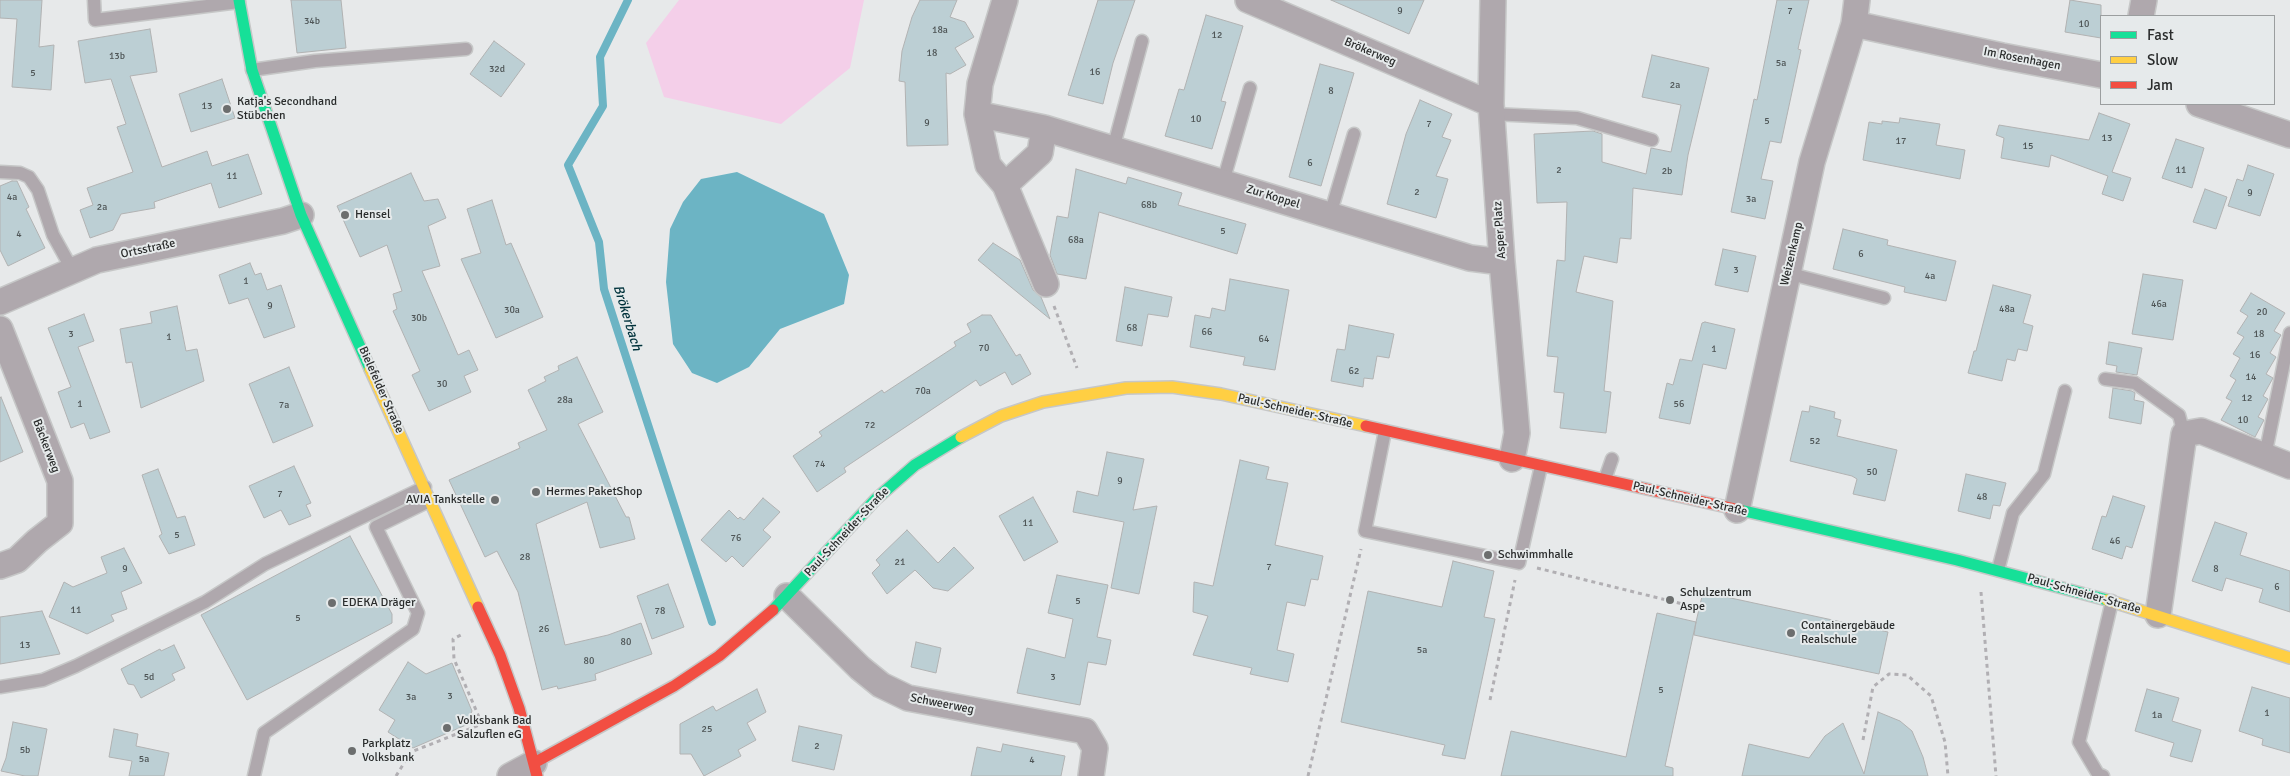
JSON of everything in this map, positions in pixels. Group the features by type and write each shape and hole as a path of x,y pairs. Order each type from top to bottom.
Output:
{"street":[{"path":"1004,0 980,84 977,114 988,165 1004,186 1046,284"},
{"name":"Brökerweg","path":"1248,0 1492,109"},
{"name":"Asper Platz","path":"1493,0 1492,109 1502,262 1517,433 1512,459"},
{"path":"2141,15 2144,0"},
{"name":"Bielefelder Straße","path":"239,1 252,70 301,215 487,625 519,708 536,769"},
{"name":"Im Rosenhagen","path":"1855,12 1943,43 2100,75"},
{"name":"Weizenkamp","path":"1736,510 1812,162 1855,12"},
{"path":"2202,105 2290,135"},
{"name":"Zur Koppel","path":"977,114 1044,128 1470,258 1502,262"},
{"path":"1004,186 1040,153 1044,128"},
{"name":"Ortsstraße","path":"0,302 98,260 283,221 301,215"},
{"name":"Bäckerweg","path":"0,329 60,482 60,522 18,560 0,566"},
{"name":"Paul-Schneider-Straße","path":"536,769 674,686 719,656 755,627 787,596 876,499 915,465 958,438 1001,416 1043,402 1087,393 1126,388 1172,387 1221,394 1606,479 1979,565 2112,601 2290,658"},
{"path":"2184,434 2201,431 2290,466"},
{"name":"Paul-Schneider-Straße","path":"2158,615 2184,434"},
{"name":"Schweerweg","path":"787,596 860,668 881,685 908,698 1085,731 1095,748 1091,776"},
{"path":"510,776 536,769"}],"lane":[{"path":"94,0 94,20 239,1"},
{"path":"1113,149 1142,41"},
{"path":"252,70 315,61 466,49"},
{"path":"1222,182 1250,88"},
{"path":"1492,109 1577,118 1652,140"},
{"path":"1330,215 1354,134"},
{"path":"0,172 20,173 29,176 38,190 53,235 73,271"},
{"path":"1787,273 1884,298"},
{"path":"2265,456 2290,333"},
{"path":"2106,379 2135,383 2179,415 2184,434"},
{"path":"1998,570 2014,513 2044,474 2065,391"},
{"path":"1385,431 1365,531 1519,563 1541,466"},
{"path":"1606,479 1612,459"},
{"path":"0,687 43,680 76,666 205,602 265,564 425,487"},
{"path":"254,776 264,733 413,629 418,613 376,527 431,500"},
{"path":"2103,776 2098,774 2079,742 2112,601"}],"path":[{"path":"1046,284 1087,393"},
{"path":"1308,776 1365,531"},
{"path":"1490,700 1519,563 1699,608"},
{"path":"1979,565 1996,776"},
{"path":"396,776 411,752 482,724 454,659 453,638 487,625"},
{"path":"1863,740 1873,687 1889,674 1907,675 1931,696 1945,742 1948,776"}],"shaded area":[{"path":"679,0 864,0 850,68 781,124 664,97 646,43"}],"water":[{"path":"737,172 824,214 849,275 844,304 780,329 749,367 717,383 692,373 673,344 666,282 670,229 683,202 701,179"}],"building":[{"path":"0,0 42,0 39,47 54,45 51,90 12,87 17,19 0,18"},
{"path":"291,0 341,0 346,48 297,53"},
{"path":"920,0 957,0 950,17 965,22 974,37 955,48 966,65 950,74 946,73 948,145 907,146 905,82 899,81 902,51 912,17"},
{"path":"1098,0 1135,0 1113,63 1103,104 1068,95"},
{"path":"1331,0 1424,0 1409,34"},
{"path":"1777,0 1809,0 1798,49 1801,50 1781,143 1770,141 1761,179 1773,181 1765,219 1731,212 1754,99 1757,100"},
{"path":"2070,0 2101,5 2100,38 2065,32"},
{"path":"1206,15 1243,26 1221,101 1226,102 1212,149 1165,136 1179,89 1184,90"},
{"path":"150,29 157,72 130,76 162,167 207,151 212,166 248,154 262,194 219,208 211,183 154,202 155,208 121,214 113,230 90,238 80,210 93,205 87,188 133,172 117,127 126,124 111,79 85,83 78,41"},
{"path":"494,41 525,64 501,97 470,74"},
{"path":"1652,55 1709,68 1688,155 1682,195 1633,188 1631,239 1620,238 1617,263 1584,256 1576,292 1613,301 1604,391 1611,392 1606,433 1560,428 1564,393 1554,392 1558,357 1547,356 1557,260 1565,261 1567,202 1537,203 1534,134 1593,131 1602,134 1602,162 1646,174 1651,148 1671,152 1681,105 1642,97"},
{"path":"1320,64 1354,73 1321,186 1289,177"},
{"path":"222,79 235,118 191,132 179,94"},
{"path":"1420,100 1452,114 1442,137 1451,140 1436,176 1448,179 1436,218 1387,204 1406,134"},
{"path":"2099,113 2130,124 2112,172 2131,178 2123,201 2102,194 2108,176 2051,155 2049,167 2001,158 2004,138 1996,135 1999,125 2089,140"},
{"path":"1900,118 1940,124 1936,145 1965,150 1960,179 1863,160 1869,122 1882,124 1882,121 1899,123"},
{"path":"2176,139 2204,148 2192,188 2162,178"},
{"path":"2248,165 2274,174 2260,216 2228,206 2237,179 2243,181"},
{"path":"1076,169 1126,184 1128,177 1182,193 1178,205 1246,224 1237,254 1099,212 1086,279 1057,274 1050,255 1057,216 1068,218"},
{"path":"411,173 424,201 438,199 446,218 428,226 440,266 422,271 458,355 469,350 478,370 464,376 471,392 429,411 412,375 420,371 393,311 397,309 393,294 402,291 387,245 360,257 337,206"},
{"path":"17,181 29,207 26,209 45,248 8,266 0,250 0,186"},
{"path":"2205,189 2227,197 2216,229 2193,222"},
{"path":"492,200 506,245 511,243 543,317 496,338 461,259 481,253 467,209"},
{"path":"1843,229 1888,240 1887,245 1956,261 1946,301 1904,292 1905,287 1833,269"},
{"path":"993,243 1020,260 1033,290 1041,297 1050,319 978,260"},
{"path":"1723,249 1756,256 1748,292 1715,285"},
{"path":"250,263 255,275 261,273 267,290 281,285 295,327 264,338 248,298 229,304 219,275"},
{"path":"2143,274 2183,280 2173,340 2132,334"},
{"path":"1230,279 1289,290 1275,370 1243,365 1245,357 1190,347 1195,315 1210,318 1212,308 1225,311"},
{"path":"1993,285 2031,295 2023,323 2033,326 2027,351 2018,349 2015,361 2007,359 2002,381 1968,373 1974,351 1976,351"},
{"path":"1125,287 1172,297 1168,317 1148,314 1142,346 1116,341"},
{"path":"2251,293 2285,313 2274,331 2281,335 2270,353 2276,357 2266,374 2273,378 2263,396 2268,399 2258,417 2264,420 2255,437 2221,420 2232,401 2226,398 2236,380 2230,376 2240,358 2233,354 2244,337 2237,333 2248,316 2240,311"},
{"path":"177,306 186,351 197,349 204,381 141,408 132,362 126,363 120,329 152,323 150,312"},
{"path":"84,314 94,341 78,347 110,432 90,439 84,423 71,428 58,392 71,387 48,328"},
{"path":"982,315 991,315 1016,356 1020,354 1031,374 1012,385 1005,372 980,386 976,380 844,468 846,472 817,492 793,456 822,436 819,432 882,390 884,393 956,346 954,342 971,332 967,324"},
{"path":"1705,322 1735,329 1726,369 1703,364 1690,424 1659,418 1667,383 1673,385 1680,359 1692,361 1702,323"},
{"path":"1349,325 1394,334 1389,358 1377,356 1373,379 1364,378 1363,387 1331,381 1337,349 1345,350"},
{"path":"2109,342 2142,348 2137,375 2116,372 2117,366 2106,364"},
{"path":"577,357 603,412 578,424 626,517 629,517 635,539 600,548 587,502 536,524 565,645 608,635 641,623 652,654 595,674 596,680 558,689 557,686 542,690 518,592 497,551 485,557 449,480 520,448 518,443 547,430 528,390 546,381 544,377 559,370 558,366"},
{"path":"289,367 313,426 273,443 249,384"},
{"path":"2113,388 2132,391 2135,393 2134,400 2144,402 2141,424 2109,418"},
{"path":"0,398 23,452 0,462"},
{"path":"1810,406 1835,412 1834,418 1841,420 1837,436 1897,450 1885,501 1853,494 1857,479 1852,476 1790,461 1802,411 1809,412"},
{"path":"1107,452 1144,459 1133,510 1157,506 1139,594 1111,588 1124,522 1073,512 1077,491 1098,496"},
{"path":"1240,460 1269,467 1266,479 1288,483 1275,545 1323,556 1318,580 1311,579 1305,606 1287,602 1277,650 1294,654 1288,682 1250,674 1252,668 1193,655 1208,616 1193,612 1194,582 1213,586"},
{"path":"294,466 311,503 306,505 311,516 289,525 281,510 264,518 249,486"},
{"path":"158,469 177,518 185,516 195,545 169,554 159,536 162,534 142,475"},
{"path":"1966,474 2006,483 2000,506 1993,505 1990,519 1958,511"},
{"path":"2113,496 2145,506 2132,548 2126,546 2122,559 2092,549 2102,516 2106,517"},
{"path":"1033,497 1058,542 1024,561 999,516"},
{"path":"763,498 780,512 763,530 771,537 743,567 732,556 726,562 701,540 729,510 738,519 740,517 744,520"},
{"path":"2215,522 2247,533 2240,555 2290,571 2290,612 2259,602 2263,589 2226,578 2222,591 2192,581"},
{"path":"907,530 938,563 954,547 974,568 948,591 933,588 915,570 887,594 872,573 880,565 876,560"},
{"path":"350,536 392,614 392,623 247,700 201,615"},
{"path":"124,548 142,583 121,592 127,609 111,615 114,621 87,634 49,617 64,582 73,587 107,573 101,557"},
{"path":"1453,561 1494,571 1484,617 1495,619 1465,759 1442,755 1445,745 1341,722 1368,591 1442,607"},
{"path":"1057,575 1108,585 1097,637 1111,640 1106,665 1088,662 1080,705 1017,693 1027,648 1065,658 1073,619 1048,613"},
{"path":"668,584 684,627 652,639 637,596"},
{"name":"Containergebäude Realschule","path":"1703,592 1888,632 1879,674 1694,635"},
{"path":"42,611 60,654 0,664 0,617"},
{"path":"1657,613 1696,622 1665,766 1673,768 1673,776 1501,776 1511,731 1626,757"},
{"path":"916,642 941,648 936,673 911,667"},
{"path":"174,645 185,668 172,674 175,680 141,698 134,685 128,684 121,669 160,649 161,651"},
{"path":"408,662 426,674 452,663 472,711 466,725 413,748 388,732 395,720 379,710"},
{"path":"2252,687 2290,698 2290,753 2262,745 2263,739 2239,731"},
{"path":"757,689 766,712 747,723 756,740 738,750 741,756 704,776 691,754 680,754 680,724 713,706 716,711"},
{"path":"2147,689 2179,698 2172,721 2201,730 2192,762 2170,756 2174,743 2135,731"},
{"path":"1878,712 1900,721 1912,731 1923,757 1928,776 1742,776 1749,744 1809,758 1825,736 1843,723 1864,774"},
{"path":"13,722 47,729 38,776 25,776 1,771 6,758"},
{"path":"799,726 842,735 834,770 792,761"},
{"path":"114,729 138,734 136,746 169,753 164,776 129,776 132,761 109,757"},
{"path":"1003,744 1065,756 1061,776 971,776 977,747 1001,752"}],"waterway":[{"name":"Brökerbach","path":"628,0 600,57 603,106 568,165 599,242 604,289 712,622"}],"traffic: fast":[{"path":"239,0 252,70 301,215 370,369"},
{"path":"773,610 876,499 915,465 961,437"},
{"path":"1740,510 1957,560 2107,600"}],"traffic: slow":[{"path":"370,369 478,607"},
{"path":"961,437 1001,416 1043,402 1126,388 1172,387 1221,394 1366,426"},
{"path":"2107,600 2290,658"}],"traffic: jam":[{"path":"1366,426 1740,510"},
{"path":"478,607 500,655 519,708 537,776"},
{"path":"534,763 674,686 719,656 773,610"}],"place":[{"name":"Katja's Secondhand Stübchen","path":"227,109"},
{"name":"Hensel","path":"345,215"},
{"name":"Hermes PaketShop","path":"536,492"},
{"name":"AVIA Tankstelle","path":"495,500"},
{"name":"Schwimmhalle","path":"1488,555"},
{"name":"Schulzentrum Aspe","path":"1670,600"},
{"name":"EDEKA Dräger","path":"332,603"},
{"name":"Containergebäude Realschule","path":"1791,633"},
{"name":"Volksbank Bad Salzuflen eG","path":"447,728"},
{"name":"Parkplatz Volksbank","path":"352,751"}]}
